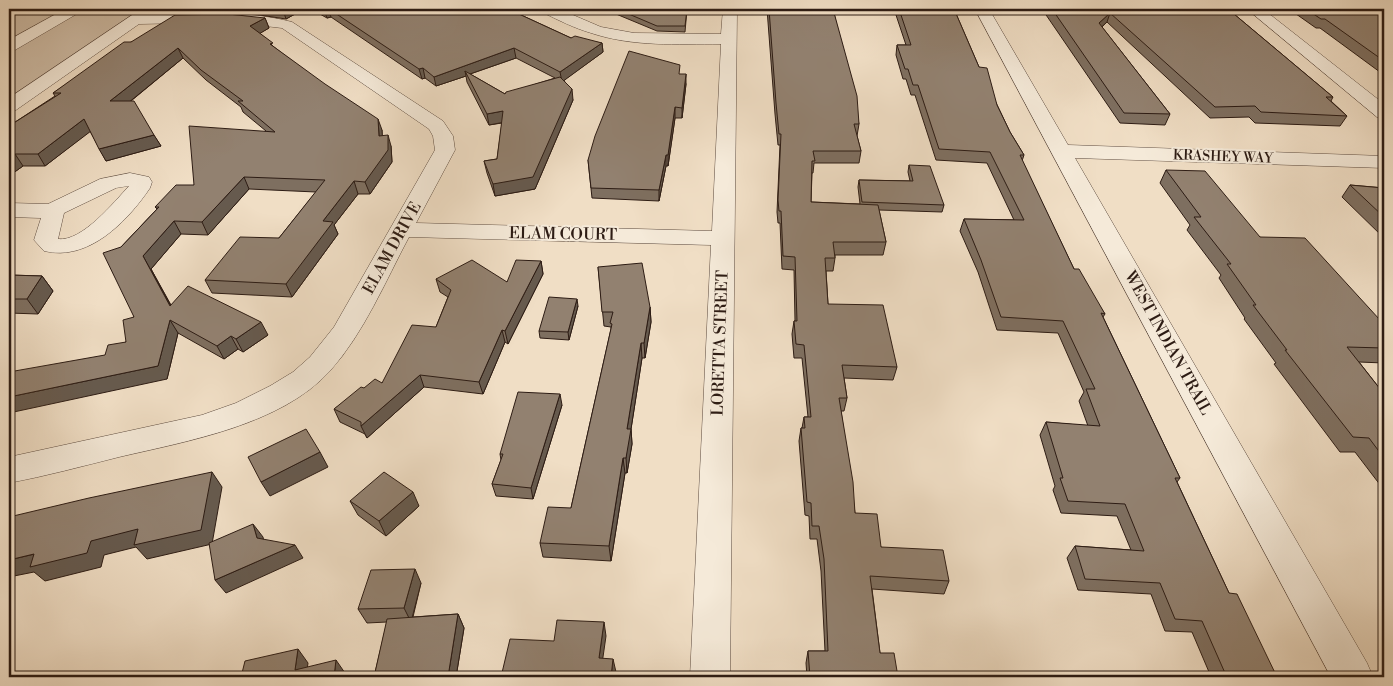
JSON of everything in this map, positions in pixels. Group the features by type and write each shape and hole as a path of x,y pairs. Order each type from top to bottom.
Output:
{"street":[{"path":"9,47 75,9"},
{"path":"547,9 585,26 617,35 729,39"},
{"name":"LORETTA STREET","path":"710,677 730,9"},
{"name":"WEST INDIAN TRAIL","path":"982,9 1353,677"},
{"path":"1254,9 1384,112"},
{"path":"9,106 143,14"},
{"name":"ELAM DRIVE","path":"9,470 204,426 247,411 280,394 303,379 334,349 445,150 444,136 436,125 287,25 269,21 143,14"},
{"name":"KRASHEY WAY","path":"1062,152 1384,162"},
{"path":"9,210 54,210"},
{"name":"ELAM COURT","path":"402,230 724,238"}],"shaded area":[{"path":"9,9 65,9 9,42"},
{"path":"80,9 141,9 9,98 9,52"}],"building":[{"path":"329,9 508,9 571,38 575,36 602,43 560,72 514,48 434,77 423,68 419,69"},
{"path":"617,9 687,9 685,26 657,26"},
{"path":"769,9 833,9 857,96 859,124 854,124 861,151 813,151 815,161 812,161 811,202 878,205 886,242 833,242 835,258 825,258 828,304 883,305 897,367 842,365 847,398 839,398 853,482 855,513 877,514 881,547 943,550 949,581 870,576 880,653 894,653 898,677 810,677 808,651 828,651 824,559 819,526 812,526 811,503 807,502 801,428 805,428 804,417 811,417 804,345 796,344 794,321 797,321 795,257 783,256 781,211 779,211 778,200 781,134 779,134 776,103"},
{"path":"899,9 954,9 979,67 987,68 997,105 1024,155 1020,155 1074,269 1079,269 1105,314 1101,313 1180,478 1175,478 1229,593 1237,594 1277,677 1203,677 1201,672 1225,673 1202,621 1175,619 1160,583 1085,579 1075,546 1144,551 1125,504 1068,501 1060,478 1063,478 1046,422 1100,426 1086,389 1095,389 1063,321 1001,317 964,219 1024,220 990,152 939,149 918,85 913,85 897,45 911,45"},
{"path":"1052,9 1228,9 1333,97 1326,97 1347,116 1261,112 1255,106 1215,107 1110,13 1099,23 1170,114 1124,113"},
{"path":"1306,9 1384,9 1384,61 1325,19 1321,19"},
{"path":"228,14 265,18 250,26 273,43 270,44 325,84 378,119 379,136 388,135 388,150 365,182 354,181 323,221 333,222 286,284 205,280 240,237 279,238 325,180 244,177 202,222 174,221 143,256 170,306 188,286 261,322 236,339 231,336 217,346 170,320 158,366 9,397 9,372 105,355 108,345 126,342 123,320 134,317 103,253 121,247 159,207 155,207 176,185 194,185 189,126 275,132 238,101 243,101 201,70 178,48 110,101 134,101 154,135 99,149 84,119 38,154 15,154 9,158 9,126 61,93 53,93 124,42 131,42 175,15"},
{"path":"629,51 680,65 679,74 686,74 682,108 675,107 668,155 666,155 659,190 591,188 588,160 595,136"},
{"path":"465,71 505,94 506,92 560,77 572,89 533,177 493,184 484,161 497,159 503,111 487,114"},
{"path":"909,165 930,166 944,205 862,202 859,180 913,181"},
{"path":"1166,170 1205,171 1260,237 1305,238 1380,320 1384,320 1384,348 1347,347 1384,394 1384,458 1369,438 1353,437 1285,350 1287,350 1253,305 1256,305 1227,264 1231,264 1194,217 1201,217"},
{"path":"1350,185 1384,188 1384,217"},
{"path":"472,260 507,282 516,260 541,261 505,331 502,330 479,382 420,375 361,426 361,422 334,409 361,387 364,388 375,379 382,383 412,325 436,327 451,290 436,279"},
{"path":"642,263 650,307 644,343 641,343 627,429 631,429 626,458 623,458 609,546 540,543 548,507 571,508 612,324 610,323 613,312 602,312 598,267"},
{"path":"9,275 42,276 27,299 9,299"},
{"path":"549,297 577,299 568,332 539,331"},
{"path":"518,392 560,394 531,488 492,484 503,454 500,454"},
{"path":"306,429 320,452 261,482 248,457"},
{"path":"212,472 201,530 134,545 138,529 91,541 87,553 30,567 34,554 9,560 9,517"},
{"path":"384,472 413,492 379,521 350,501"},
{"path":"253,524 257,538 295,545 215,580 209,543"},
{"path":"415,569 404,608 358,609 371,570"},
{"path":"458,614 448,677 374,677 387,619"},
{"path":"557,620 604,622 599,658 613,659 611,677 501,677 510,639 554,641"},
{"path":"298,649 295,670 336,660 334,677 241,677 245,661"}]}
